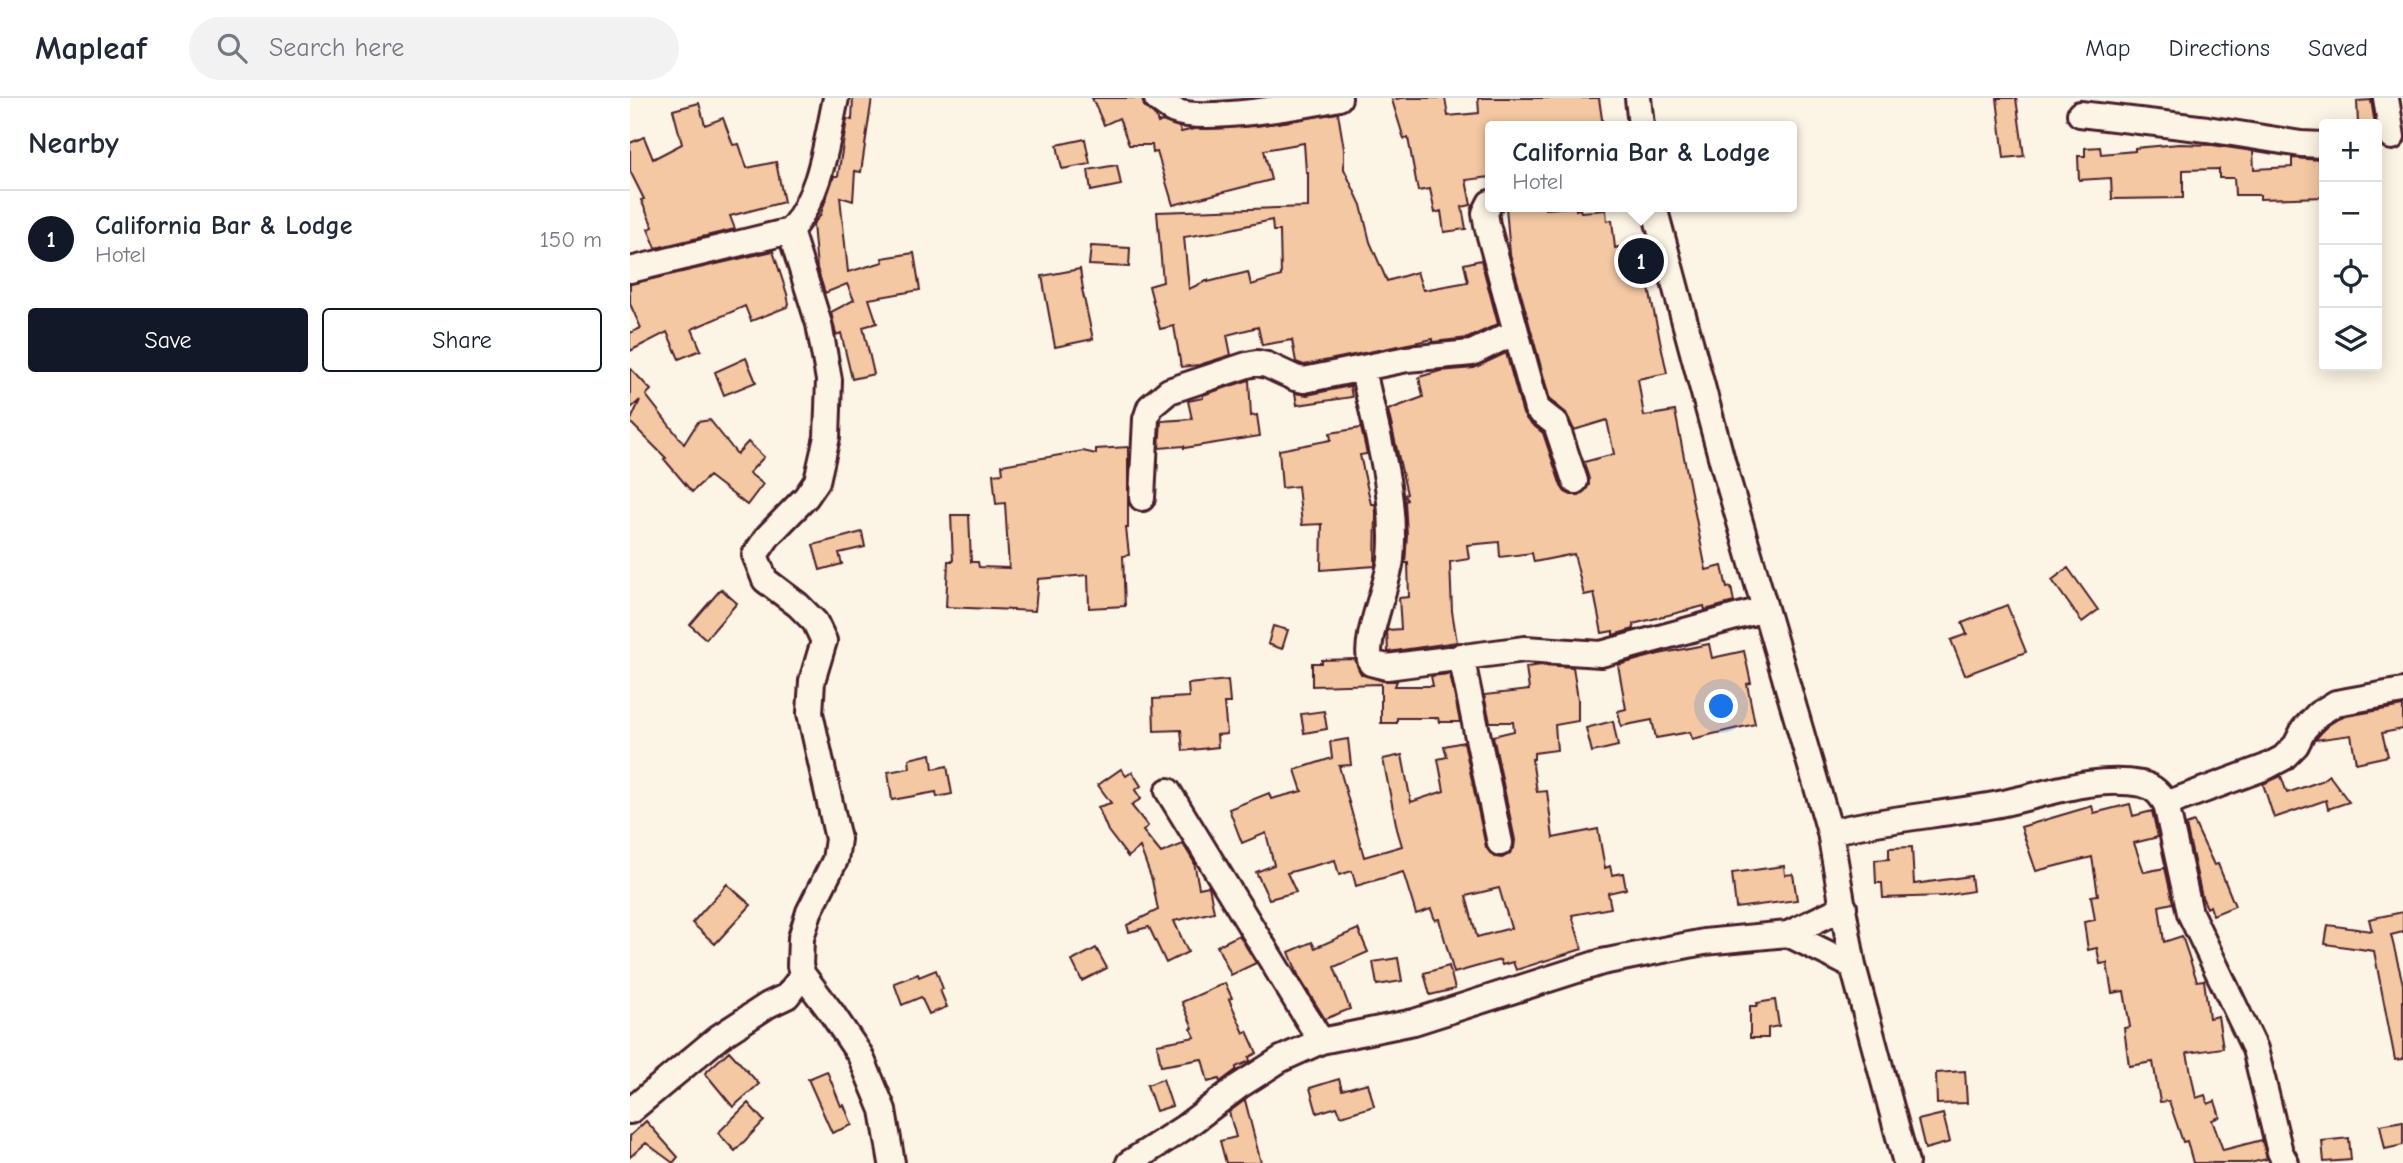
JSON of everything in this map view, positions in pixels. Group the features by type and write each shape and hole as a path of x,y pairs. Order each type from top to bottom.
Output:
{"street":[{"path":"630,270 790,231 803,216 812,198 836,98"},
{"path":"1157,99 1175,111 1202,116 1339,98"},
{"path":"1638,98 1640,121"},
{"path":"2386,98 2391,139"},
{"path":"2080,114 2319,145"},
{"path":"1486,212 1536,409 1556,424 1575,481"},
{"path":"1655,212 1723,464 1830,832 1853,966 1906,1163"},
{"path":"790,231 819,324 829,380 827,437 817,481 806,497 768,536 755,555 765,580 815,622 824,641 812,681 810,713 838,839 835,860 809,912 801,938 800,966 803,975 860,1055 883,1110 892,1163"},
{"path":"1142,498 1146,419 1150,407 1169,391 1257,363 1304,380 1407,359 1472,352 1515,332"},
{"path":"1363,370 1388,488 1392,544 1368,657 1371,663 1387,667 1525,649 1601,654 1765,610"},
{"path":"1461,656 1500,844"},
{"path":"2166,804 2266,767 2283,758 2318,714 2336,703 2403,691"},
{"path":"1830,832 1871,822 1996,805 2099,782 2143,784 2152,788 2161,795 2166,804 2190,913 2255,1049 2280,1152 2286,1163"},
{"path":"1168,792 1321,1041"},
{"path":"1129,1163 1281,1059 1321,1041 1413,1022 1602,962 1704,942 1788,934 1844,907"},
{"path":"1788,934 1853,966"},
{"path":"630,1111 719,1037 768,1005 787,996 803,975"},
{"path":"787,996 820,1000"}],"building":[{"path":"853,98 872,98 861,172 855,171 853,201 840,197 848,272 883,262 882,258 914,253 920,290 869,299 877,323 863,327 874,374 852,379 841,333 836,335 831,312 854,300 847,284 825,293 817,268 813,224 820,216 834,176 838,176 847,119 852,120"},
{"path":"1092,98 1142,98 1144,106 1156,117 1158,123 1162,121 1179,127 1181,132 1257,126 1338,113 1344,149 1344,169 1361,205 1370,242 1387,281 1417,272 1423,290 1468,282 1464,264 1481,260 1498,324 1468,338 1433,342 1433,339 1304,365 1296,362 1292,340 1262,345 1258,327 1227,335 1231,355 1199,365 1181,367 1174,326 1160,329 1149,286 1163,282 1157,212 1308,207 1308,172 1304,143 1264,150 1271,180 1173,205 1157,152 1153,153 1152,145 1129,145 1119,118 1104,125","holes":["1272,220 1273,231 1280,231 1281,276 1251,285 1248,272 1208,280 1189,289 1184,237"]},
{"path":"1445,98 1448,116 1479,113 1478,98 1599,98 1602,121 1485,121 1485,178 1466,180 1471,205 1462,207 1466,229 1444,232 1441,211 1435,213 1430,189 1418,191 1408,138 1404,139 1392,100"},
{"path":"1997,98 2016,98 2024,156 2004,158"},
{"path":"2371,100 2374,119 2358,119 2357,101"},
{"path":"699,103 705,125 723,118 733,145 739,144 747,168 776,162 784,202 730,216 735,229 656,248 648,229 653,227 641,200 644,199 630,171 630,143 644,137 653,159 682,144 673,110"},
{"path":"1085,139 1090,164 1062,169 1057,145"},
{"path":"2179,144 2212,145 2253,151 2254,169 2292,167 2292,158 2319,160 2319,197 2260,199 2260,195 2235,195 2234,178 2219,178 2219,169 2183,170 2183,198 2112,199 2111,178 2079,180 2078,156 2085,156 2085,148 2100,147 2101,154 2135,151 2135,148"},
{"path":"1117,165 1121,185 1091,191 1088,170"},
{"path":"1506,212 1606,212 1607,221 1612,220 1615,248 1618,247 1619,251 1649,247 1655,269 1645,270 1667,373 1638,379 1644,416 1675,411 1706,570 1722,566 1727,588 1731,587 1734,602 1705,610 1704,606 1633,624 1634,629 1613,635 1613,631 1602,633 1594,593 1584,595 1574,554 1534,562 1532,553 1500,557 1499,542 1467,545 1469,559 1450,562 1452,611 1457,642 1388,652 1387,630 1401,629 1399,598 1409,597 1408,563 1405,563 1407,500 1404,495 1407,494 1388,410 1423,397 1419,377 1440,371 1474,368 1506,353 1523,414 1543,433 1565,492 1580,495 1589,485 1584,462 1614,454 1607,420 1574,430 1566,413 1550,400 1510,254"},
{"path":"1091,246 1130,248 1129,267 1089,265"},
{"path":"773,251 787,294 787,307 751,321 745,306 692,329 701,350 679,359 667,332 630,351 630,333 641,328 630,304 630,284"},
{"path":"1080,269 1093,339 1055,347 1042,276"},
{"path":"746,358 756,382 724,395 715,372"},
{"path":"630,368 651,390 646,395 684,444 698,422 710,420 737,454 748,442 764,457 749,473 763,484 747,505 709,476 692,492 664,459 666,458 630,422 640,400 630,409"},
{"path":"1249,380 1251,416 1257,415 1260,436 1184,448 1159,448 1161,421 1192,419 1188,401"},
{"path":"1350,386 1352,397 1297,405 1295,393 1307,395"},
{"path":"1361,428 1367,454 1360,455 1371,504 1375,504 1376,513 1375,566 1321,570 1322,524 1302,525 1298,486 1282,488 1279,450 1331,440 1330,433"},
{"path":"1128,447 1126,528 1129,555 1123,556 1125,606 1089,608 1088,575 1038,579 1035,611 946,607 948,561 953,561 951,515 969,515 971,562 978,562 979,567 1009,568 1005,503 996,504 993,474 1003,473 1002,465 1083,451 1096,454 1096,449"},
{"path":"862,532 865,547 839,553 842,564 820,570 813,545"},
{"path":"2068,568 2098,610 2082,622 2052,580"},
{"path":"721,589 737,603 706,639 690,625"},
{"path":"2007,605 2026,652 1965,675 1951,640 1967,634 1962,623"},
{"path":"1273,626 1288,630 1282,649 1268,644"},
{"path":"1709,644 1712,658 1744,651 1751,683 1747,684 1755,724 1692,739 1690,732 1656,738 1652,720 1621,726 1618,711 1626,709 1618,665"},
{"path":"1355,659 1361,674 1383,681 1397,681 1395,686 1433,686 1431,676 1450,674 1460,722 1439,722 1438,718 1397,718 1397,723 1381,723 1381,684 1312,686 1312,663"},
{"path":"1526,667 1573,667 1578,721 1555,725 1557,750 1534,753 1532,759 1537,792 1547,791 1553,838 1598,829 1605,868 1610,866 1612,875 1623,873 1626,889 1608,893 1611,908 1572,915 1582,949 1516,970 1513,962 1502,965 1500,960 1454,973 1439,919 1435,920 1431,909 1416,914 1403,872 1356,886 1352,871 1339,875 1335,860 1287,873 1296,892 1269,899 1256,872 1274,865 1266,833 1242,843 1229,809 1269,793 1271,799 1302,791 1295,770 1332,758 1330,742 1348,739 1351,765 1339,766 1364,857 1402,846 1383,759 1402,755 1411,802 1444,791 1438,759 1447,757 1444,746 1464,742 1486,847 1495,857 1502,858 1509,854 1514,848 1515,840 1493,736 1514,731 1513,722 1490,722 1484,695 1529,690","holes":["1499,888 1511,928 1477,937 1466,896"]},
{"path":"1228,680 1230,703 1224,703 1227,734 1217,735 1218,747 1183,751 1181,730 1154,731 1153,699 1189,697 1188,684"},
{"path":"2403,706 2403,729 2382,733 2388,756 2356,763 2351,735 2315,740 2327,726 2341,717"},
{"path":"1324,711 1327,729 1304,733 1301,714"},
{"path":"1613,721 1618,746 1592,752 1586,728"},
{"path":"931,754 933,769 947,766 952,794 937,797 936,792 892,800 888,772 910,768 909,759"},
{"path":"1121,769 1126,776 1132,772 1141,786 1135,790 1141,799 1131,805 1148,826 1143,831 1161,853 1183,844 1194,862 1199,888 1209,886 1214,912 1174,921 1188,952 1166,963 1149,927 1129,932 1127,925 1158,910 1152,880 1140,847 1128,857 1108,831 1098,807 1111,803 1098,785"},
{"path":"2329,775 2349,802 2328,809 2326,800 2274,818 2263,784 2281,776 2287,793 2321,781"},
{"path":"2130,804 2133,816 2152,811 2158,837 2134,843 2144,872 2165,868 2173,903 2159,906 2164,942 2182,936 2197,981 2204,980 2209,1018 2218,1016 2223,1048 2187,1053 2196,1098 2205,1095 2208,1104 2215,1101 2220,1117 2212,1120 2223,1150 2262,1140 2267,1159 2250,1163 2193,1163 2187,1141 2183,1142 2169,1101 2160,1102 2153,1062 2129,1066 2124,1028 2130,1027 2124,991 2112,993 2107,963 2100,964 2097,948 2088,950 2084,922 2095,920 2091,896 2098,895 2092,857 2036,871 2021,827 2092,806 2094,813"},
{"path":"2194,822 2214,865 2218,864 2235,906 2213,915 2210,906 2207,908 2202,897 2186,825"},
{"path":"1912,847 1914,884 1971,876 1973,891 1943,896 1883,898 1882,883 1876,883 1875,860 1889,859 1889,848"},
{"path":"1784,866 1785,875 1793,874 1797,900 1736,908 1732,873"},
{"path":"727,884 751,905 715,944 692,923"},
{"path":"2403,912 2403,932 2391,935 2403,984 2403,1059 2395,1060 2374,951 2325,944 2328,925 2372,931 2369,919"},
{"path":"1358,929 1368,952 1334,967 1350,1009 1325,1019 1299,977 1289,952 1312,942 1315,948"},
{"path":"1239,935 1256,963 1231,975 1217,946"},
{"path":"1096,948 1107,968 1082,981 1072,961"},
{"path":"1398,958 1402,981 1377,985 1373,962"},
{"path":"1449,966 1455,989 1430,995 1424,973"},
{"path":"936,970 947,1007 929,1014 921,997 902,1005 894,983"},
{"path":"1225,983 1244,1033 1247,1031 1257,1053 1220,1082 1219,1079 1208,1082 1202,1059 1161,1066 1157,1044 1195,1037 1182,1002"},
{"path":"1775,1000 1779,1026 1768,1028 1768,1038 1750,1038 1750,1006"},
{"path":"729,1051 759,1084 733,1107 705,1073"},
{"path":"827,1071 852,1125 832,1133 808,1079"},
{"path":"1965,1071 1967,1103 1937,1104 1936,1073"},
{"path":"1163,1079 1172,1106 1156,1111 1147,1085"},
{"path":"1339,1079 1342,1090 1368,1083 1374,1106 1341,1116 1337,1107 1317,1113 1310,1088"},
{"path":"1245,1100 1261,1163 1226,1163 1220,1141 1236,1137 1229,1112"},
{"path":"748,1103 764,1121 735,1151 718,1133"},
{"path":"1943,1114 1950,1142 1925,1149 1918,1120"},
{"path":"646,1121 678,1157 673,1163 646,1143 630,1157 630,1136"},
{"path":"2403,1121 2403,1145 2385,1149 2380,1125"},
{"path":"2349,1138 2351,1160 2324,1162 2322,1141"}],"place":[{"name":"California Bar & Lodge","path":"1641,261"}]}
